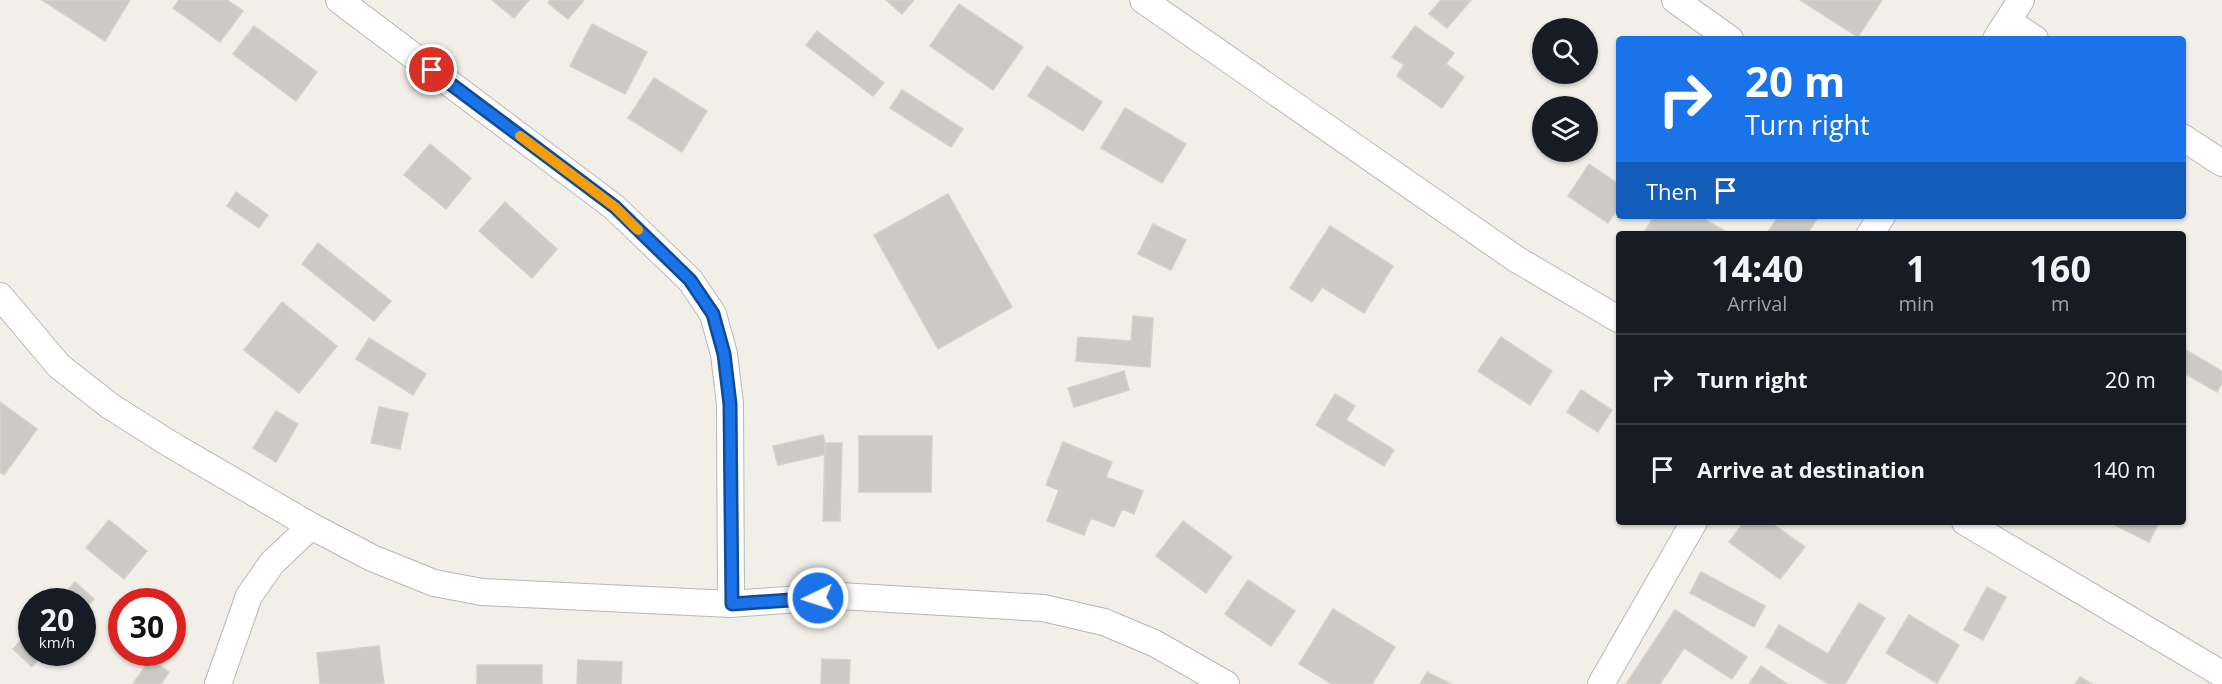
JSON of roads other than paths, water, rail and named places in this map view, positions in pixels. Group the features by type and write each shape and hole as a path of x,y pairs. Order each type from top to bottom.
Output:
{"street":[{"path":"339,0 615,207 690,280 713,314 724,354 730,404 732,604"},
{"path":"1143,0 1516,259 1616,318"},
{"path":"1675,0 1726,36"},
{"path":"2008,20 2031,36"},
{"path":"2186,140 2222,163"},
{"path":"0,296 59,366 110,406 170,444 311,526 372,558 434,583 482,592 732,604 840,597 1043,608 1104,622 1134,634 1226,684"},
{"path":"1601,684 1692,525"},
{"path":"1970,525 2222,674"},
{"path":"219,684 249,596 272,563 311,526"}]}
